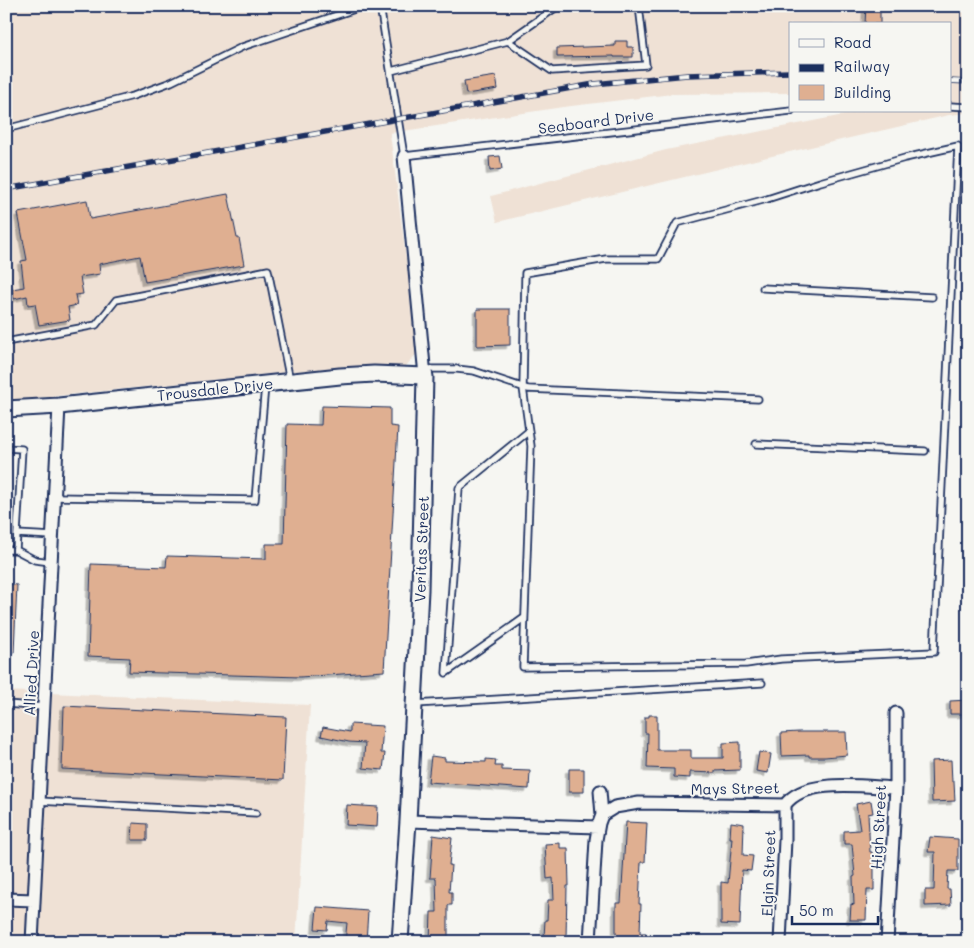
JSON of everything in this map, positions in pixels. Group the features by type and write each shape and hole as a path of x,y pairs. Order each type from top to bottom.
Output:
{"street":[{"name":"Veritas Street","path":"400,942 420,590 425,372 404,156"},
{"name":"Trousdale Drive","path":"6,410 357,374 425,372"},
{"name":"Allied Drive","path":"32,942 59,406"},
{"name":"High Street","path":"887,942 896,788 896,713"},
{"name":"Mays Street","path":"602,815 615,807 639,803 785,805 794,795 821,787 896,788"},
{"path":"590,942 598,827 602,815 600,791"},
{"name":"Elgin Street","path":"780,942 785,805"},
{"path":"408,821 598,827"},
{"path":"6,899 34,900"}],"lane":[{"path":"6,128 133,96 171,82 242,47 364,6"},
{"path":"380,6 404,156"},
{"path":"391,71 508,41 558,6"},
{"path":"508,41 552,71 646,65 639,6"},
{"path":"952,106 968,108"},
{"name":"Seaboard Drive","path":"404,156 789,111"},
{"path":"958,146 934,652 781,659 746,664 523,667 531,456 523,388 525,274 606,259 658,259 676,223 768,199 905,158 958,146"},
{"path":"6,342 96,325 116,300 268,270 290,381"},
{"path":"763,288 932,297"},
{"path":"425,372 457,368 474,371 523,388 758,399"},
{"path":"55,497 255,500 266,383"},
{"path":"524,618 446,673 459,488 529,432"},
{"path":"756,444 925,451"},
{"path":"6,448 22,449 16,550"},
{"path":"17,534 53,536"},
{"path":"6,550 16,550 35,560 51,562"},
{"path":"414,704 762,683"},
{"path":"6,704 44,706"},
{"path":"39,801 256,812"}],"shaded area":[{"path":"6,6 968,6 968,113 949,115 497,222 491,196 666,150 859,112 952,112 952,22 789,22 789,93 672,94 563,107 390,133 418,352 406,366 349,366 6,401"},
{"path":"6,691 310,705 296,942 6,942"}],"building":[{"path":"866,6 880,6 880,22 865,22"},
{"path":"615,41 627,41 627,47 633,47 633,57 557,57 557,48 615,46"},
{"path":"496,76 498,89 466,94 464,81"},
{"path":"500,156 502,169 490,171 489,157"},
{"path":"228,194 244,265 145,282 140,256 99,264 100,274 80,277 83,294 75,295 77,305 68,307 70,320 39,325 35,304 28,305 27,296 14,299 12,289 24,287 21,261 27,260 18,213 87,200 90,219"},
{"path":"477,309 510,309 510,345 477,346"},
{"path":"322,406 390,408 390,426 398,427 384,671 300,677 129,672 130,658 88,656 91,564 166,567 167,556 266,559 266,544 284,544 287,424 321,425"},
{"path":"6,584 17,585 14,652 6,652"},
{"path":"968,700 968,714 950,714 950,701"},
{"path":"64,706 286,717 283,780 62,769"},
{"path":"649,715 657,715 657,750 691,750 691,758 723,758 723,743 740,742 740,770 715,771 715,773 690,772 690,778 674,777 674,769 647,768 648,733 645,733 645,717 649,717"},
{"path":"350,724 383,726 381,753 385,753 383,770 363,768 365,743 349,742 321,736 323,727 350,732"},
{"path":"846,732 847,755 825,757 809,757 809,755 782,756 781,733"},
{"path":"759,752 771,754 768,773 756,771"},
{"path":"431,756 445,758 445,761 486,762 486,759 496,760 495,766 502,766 502,770 530,771 529,789 428,782"},
{"path":"951,760 955,801 932,802 931,761"},
{"path":"569,769 584,769 584,792 569,792"},
{"path":"871,801 873,813 868,814 870,852 872,852 874,866 874,890 867,890 866,920 850,920 851,904 854,905 853,877 855,876 852,844 844,844 844,831 860,830 856,804"},
{"path":"347,805 378,807 377,827 346,825"},
{"path":"626,822 647,823 645,862 641,862 639,904 641,904 640,933 646,933 645,942 616,942 616,903 621,903"},
{"path":"731,822 744,824 743,855 753,856 751,871 742,870 740,925 721,924 721,882 728,883 732,838 730,838"},
{"path":"133,823 147,824 147,840 132,840"},
{"path":"433,835 452,838 449,892 452,892 452,905 448,905 448,942 430,942 431,912 437,912 436,878 430,878"},
{"path":"930,837 958,839 958,871 948,871 947,889 950,889 951,905 925,906 925,890 934,890 935,852 928,852"},
{"path":"560,843 560,848 568,848 569,886 567,886 566,939 544,937 548,900 554,900 553,878 547,879 545,844"},
{"path":"317,907 368,911 366,942 345,942 347,923 328,921 327,930 315,929"}],"railway":[{"path":"6,189 594,84 687,75 789,72"},
{"path":"952,81 968,82"}]}
